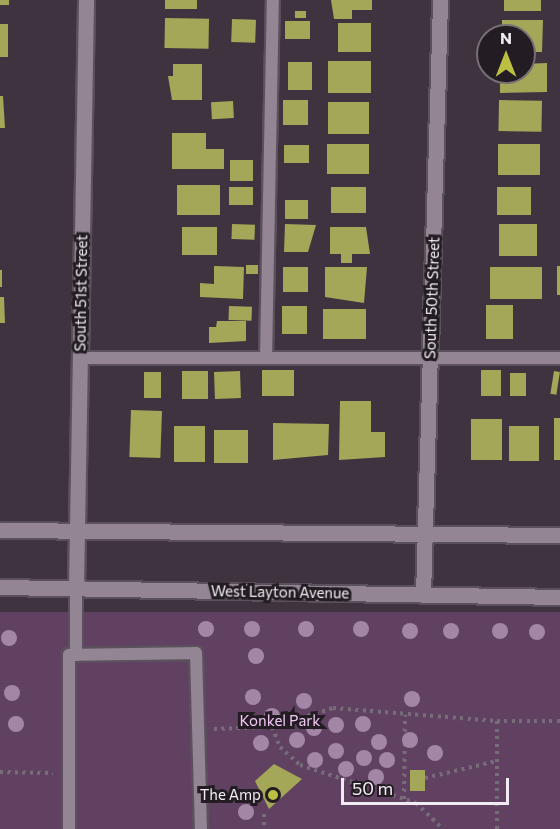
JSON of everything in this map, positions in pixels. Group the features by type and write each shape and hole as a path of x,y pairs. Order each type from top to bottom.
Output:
{"street":[{"name":"South 51st Street","path":"76,587 86,0"},
{"name":"South 50th Street","path":"423,595 440,0"},
{"path":"0,530 560,536"},
{"name":"West Layton Avenue","path":"0,587 560,597"}],"lane":[{"path":"266,357 273,0"},
{"path":"80,358 560,358"},
{"path":"76,587 76,655"},
{"path":"69,829 69,655 196,653 201,829"}],"path":[{"path":"198,729 272,727 333,708 497,721 560,721"},
{"path":"404,799 405,715"},
{"path":"497,721 497,829"},
{"path":"272,727 280,747 300,765 416,803 443,829"},
{"path":"425,778 497,761"},
{"path":"0,772 69,773"},
{"path":"264,814 264,829"}],"green space":[{"name":"Konkel Park","path":"0,612 560,612 560,829 0,829"}],"building":[{"path":"0,0 9,0 9,5 0,5"},
{"path":"165,0 197,0 197,9 165,9"},
{"path":"331,0 372,0 372,10 352,10 352,19 334,19"},
{"path":"504,0 541,0 541,11 504,11"},
{"path":"295,11 306,11 306,18 295,18"},
{"path":"165,18 209,19 208,49 164,48"},
{"path":"232,19 256,20 255,43 231,42"},
{"path":"502,20 543,20 542,52 536,52 536,24 502,24"},
{"path":"285,21 310,21 310,39 285,39"},
{"path":"338,23 371,23 371,52 338,52"},
{"path":"0,24 8,24 8,57 0,57"},
{"path":"328,61 371,61 371,93 328,93"},
{"path":"288,62 312,62 312,90 288,90"},
{"path":"536,63 547,63 547,92 500,93 500,84 536,84"},
{"path":"173,64 202,64 202,100 172,100 168,76 173,76"},
{"path":"0,96 3,96 5,128 0,128"},
{"path":"283,100 308,100 308,125 283,125"},
{"path":"499,100 542,101 541,132 498,131"},
{"path":"233,101 234,118 212,119 211,102"},
{"path":"328,102 369,102 369,134 328,134"},
{"path":"172,133 206,133 206,149 224,149 224,169 172,169"},
{"path":"327,144 369,144 369,174 327,174"},
{"path":"498,144 540,144 540,175 498,175"},
{"path":"284,145 309,145 309,163 284,163"},
{"path":"230,160 253,160 253,181 230,181"},
{"path":"177,185 220,185 220,215 177,215"},
{"path":"229,187 253,187 253,205 229,205"},
{"path":"331,187 366,187 366,213 331,213"},
{"path":"497,187 531,187 531,215 497,215"},
{"path":"285,200 308,200 308,219 285,219"},
{"path":"232,224 255,225 254,240 231,239"},
{"path":"285,224 316,225 308,252 284,252"},
{"path":"499,224 537,224 537,256 499,256"},
{"path":"182,227 217,227 217,255 182,255"},
{"path":"330,227 366,227 370,254 352,254 352,263 341,263 341,254 330,254"},
{"path":"246,265 258,265 258,274 246,274"},
{"path":"214,266 244,267 243,299 200,297 200,283 214,284"},
{"path":"557,266 560,266 560,295 557,295"},
{"path":"283,267 308,267 308,292 283,292"},
{"path":"325,267 367,267 364,303 325,297"},
{"path":"490,267 542,267 542,299 490,299"},
{"path":"0,270 2,270 2,287 0,287"},
{"path":"0,297 4,297 5,323 0,323"},
{"path":"486,305 513,305 513,339 486,339"},
{"path":"229,306 252,307 251,321 229,320"},
{"path":"282,306 307,306 307,334 282,334"},
{"path":"323,309 366,309 366,339 323,339"},
{"path":"217,321 246,321 246,341 209,343 209,327 216,327"},
{"path":"262,370 294,370 294,396 262,396"},
{"path":"481,370 501,370 501,396 481,396"},
{"path":"182,371 208,371 208,399 182,399"},
{"path":"240,371 241,398 215,399 214,372"},
{"path":"554,371 560,372 556,395 550,394"},
{"path":"144,372 161,372 161,398 144,398"},
{"path":"510,373 526,373 526,396 510,396"},
{"path":"340,401 371,401 371,432 385,432 385,457 339,460"},
{"path":"131,410 162,411 160,458 129,457"},
{"path":"554,418 560,418 560,460 554,460"},
{"path":"471,419 502,419 502,460 471,460"},
{"path":"273,423 329,424 328,455 273,460"},
{"path":"174,426 205,426 205,462 174,462"},
{"path":"509,426 539,426 539,461 509,461"},
{"path":"214,430 248,430 248,463 214,463"},
{"name":"The Amp","path":"274,764 302,779 269,809 255,781"},
{"path":"410,770 425,770 425,791 410,791"}],"place":[{"name":"The Amp","path":"273,795"}]}
